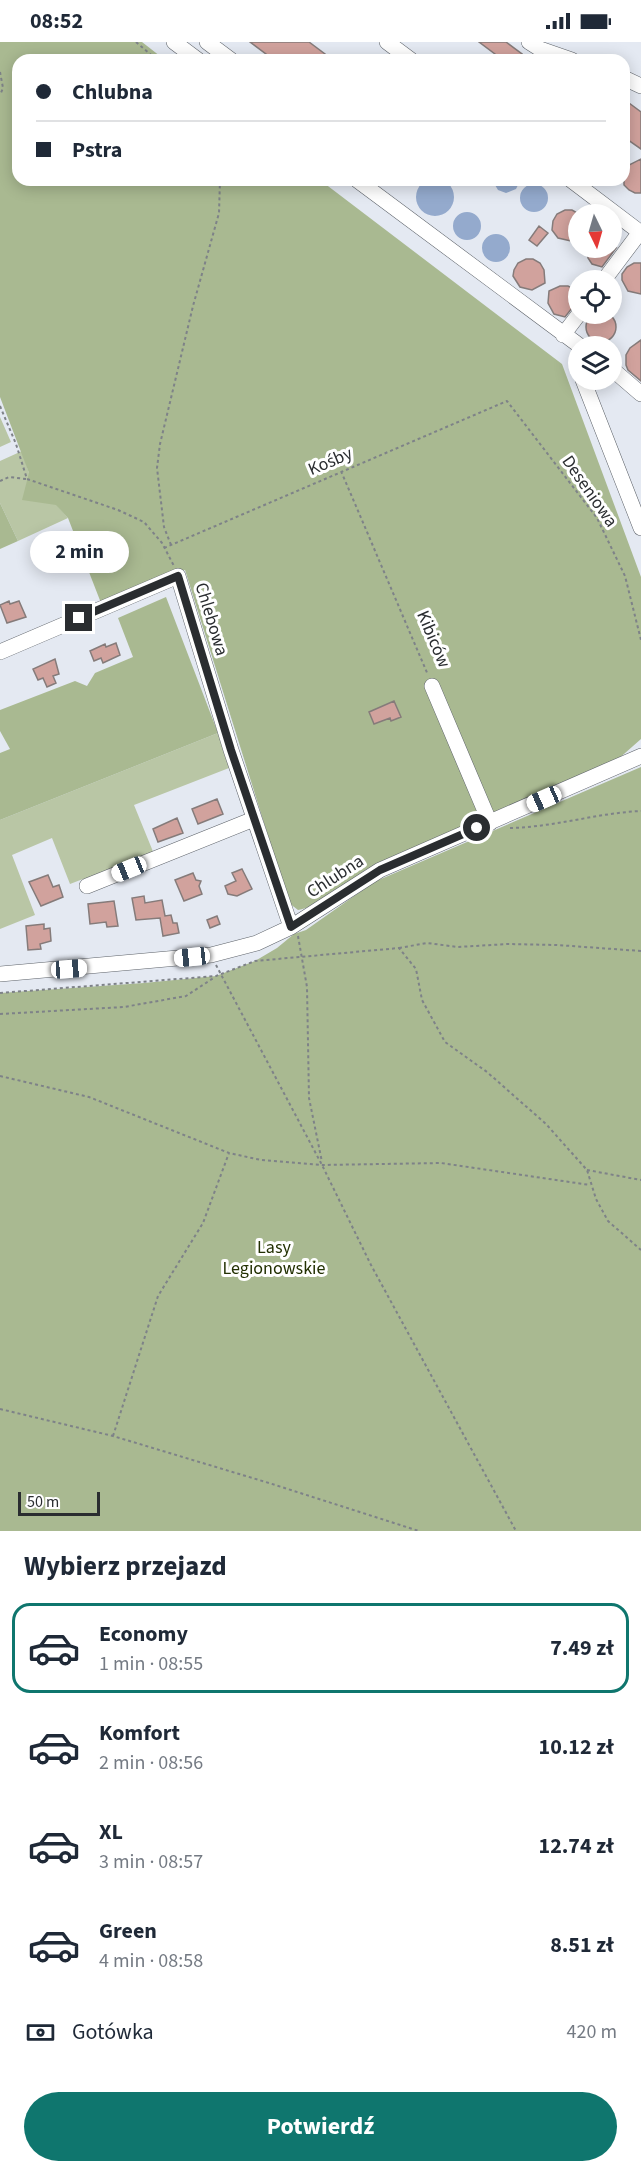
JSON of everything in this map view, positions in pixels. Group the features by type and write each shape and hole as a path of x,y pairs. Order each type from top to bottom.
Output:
{"street":[{"path":"174,42 190,54"},
{"path":"207,42 223,54"},
{"path":"387,42 403,54"},
{"path":"537,44 559,54"},
{"path":"365,186 568,338"},
{"path":"579,186 641,233 612,270"},
{"path":"563,335 571,324"},
{"path":"622,378 641,394"},
{"path":"587,390 641,528"},
{"path":"0,652 178,576"},
{"name":"Chlebowa","path":"178,576 254,819 293,926"},
{"name":"Kibiców","path":"432,686 490,823"},
{"name":"Chlubna","path":"0,974 211,955 256,943 293,926 380,870 641,756"},
{"path":"87,886 254,819"}],"path":[{"path":"136,42 150,54"},
{"path":"0,72 3,88 0,95"},
{"path":"171,545 164,527 157,468 160,444 193,306 219,213 220,186"},
{"name":"Kośby","path":"164,548 507,401"},
{"name":"Deseniowa","path":"507,401 597,518 625,576 641,640"},
{"path":"0,406 16,444 27,479 9,477 0,481"},
{"name":"Kibiców","path":"341,471 432,686"},
{"name":"Chlebowa","path":"27,479 118,510 144,522 164,548 178,576"},
{"path":"510,828 534,828 612,813 641,811"},
{"path":"293,926 303,957 307,987 309,1098 322,1165"},
{"path":"0,1014 135,1005 186,996 216,976 255,961 399,948 427,943 458,947 547,945 641,951"},
{"path":"399,948 416,969 422,1000 445,1042 487,1072 546,1124 586,1170 596,1199 608,1221 641,1250"},
{"path":"211,955 322,1165 371,1265 516,1531"},
{"path":"0,993 216,976"},
{"path":"0,1076 89,1097 229,1153 261,1160 322,1165 441,1163 592,1185"},
{"path":"113,1436 158,1296 203,1223 229,1153"},
{"path":"586,1170 641,1180"},
{"path":"0,1409 113,1436 419,1531"}],"green space":[{"path":"0,42 142,42 157,54 12,54 12,186 328,186 562,364 568,380 568,390 572,390 641,577 641,739 616,761 367,869 334,893 315,904 298,910 289,903 185,570 101,603 68,518 56,505 22,500 29,473 0,397"},
{"path":"0,417 11,442 0,447"},
{"path":"22,451 29,473 68,518 18,541 0,503 0,461"},
{"path":"0,503 18,541 0,549"},
{"path":"166,597 218,733 0,820 0,753 10,749 0,731 0,710 75,681 87,686 95,673 133,657 118,618"},
{"path":"218,733 229,768 134,805 154,854 88,880 83,879 70,884 52,838 12,855 35,915 0,929 0,820"},
{"name":"Lasy Legionowskie","path":"641,767 641,1531 0,1531 0,993 216,976 255,961 277,948 294,934 306,930 374,882"}],"water":[{"path":"421,186 449,186 454,197 452,204 442,214 435,216 428,214 418,204 416,197"},
{"path":"496,186 518,186 506,193 498,190"},
{"path":"527,186 541,186 547,193 547,203 539,211 529,211 521,203 521,193"},
{"path":"467,212 477,216 481,226 477,236 467,240 457,236 453,226 457,216"},
{"path":"496,234 506,238 510,248 506,258 496,262 486,258 482,248 486,238"}],"building":[{"path":"250,42 309,42 325,54 266,54"},
{"path":"479,42 506,42 522,54 495,54"},
{"path":"630,104 641,112 641,149 630,141"},
{"path":"641,159 641,193 635,193 625,186 630,186 630,164"},
{"path":"568,210 568,240 558,238 552,230 557,214"},
{"path":"539,226 548,233 537,246 529,240"},
{"path":"588,258 609,258 602,267 592,264"},
{"path":"526,259 533,259 540,263 544,270 545,283 532,290 520,287 513,276 518,263"},
{"path":"634,263 641,263 641,294 628,291 622,280 622,274"},
{"path":"560,286 568,286 568,313 565,317 554,314 548,303 549,291"},
{"path":"586,324 616,324 613,336 589,336 587,333"},
{"path":"641,340 641,381 628,370 626,355 630,348"},
{"path":"9,601 10,604 19,601 26,617 7,623 0,605"},
{"path":"116,643 120,655 103,663 101,658 94,661 90,651 105,644 106,647"},
{"path":"55,659 59,674 53,676 56,683 47,687 43,678 38,680 33,669"},
{"path":"394,701 401,717 374,724 369,712"},
{"path":"217,799 223,814 198,824 192,809"},
{"path":"177,818 183,833 158,842 153,829"},
{"path":"242,869 252,889 237,896 228,894 225,886 236,881 232,873"},
{"path":"193,873 196,880 201,881 199,886 202,894 184,901 175,880"},
{"path":"48,875 53,887 59,885 63,897 41,906 29,882"},
{"path":"144,896 145,903 162,900 165,916 171,915 173,923 177,923 179,933 163,936 160,918 136,920 132,898"},
{"path":"114,901 118,926 107,927 106,922 90,924 88,904"},
{"path":"217,916 220,924 210,928 207,920"},
{"path":"44,924 44,929 50,928 51,941 40,944 41,949 28,950 26,926"}],"route":[{"path":"79,618 178,576 231,750 291,927 380,870 477,828"}]}
